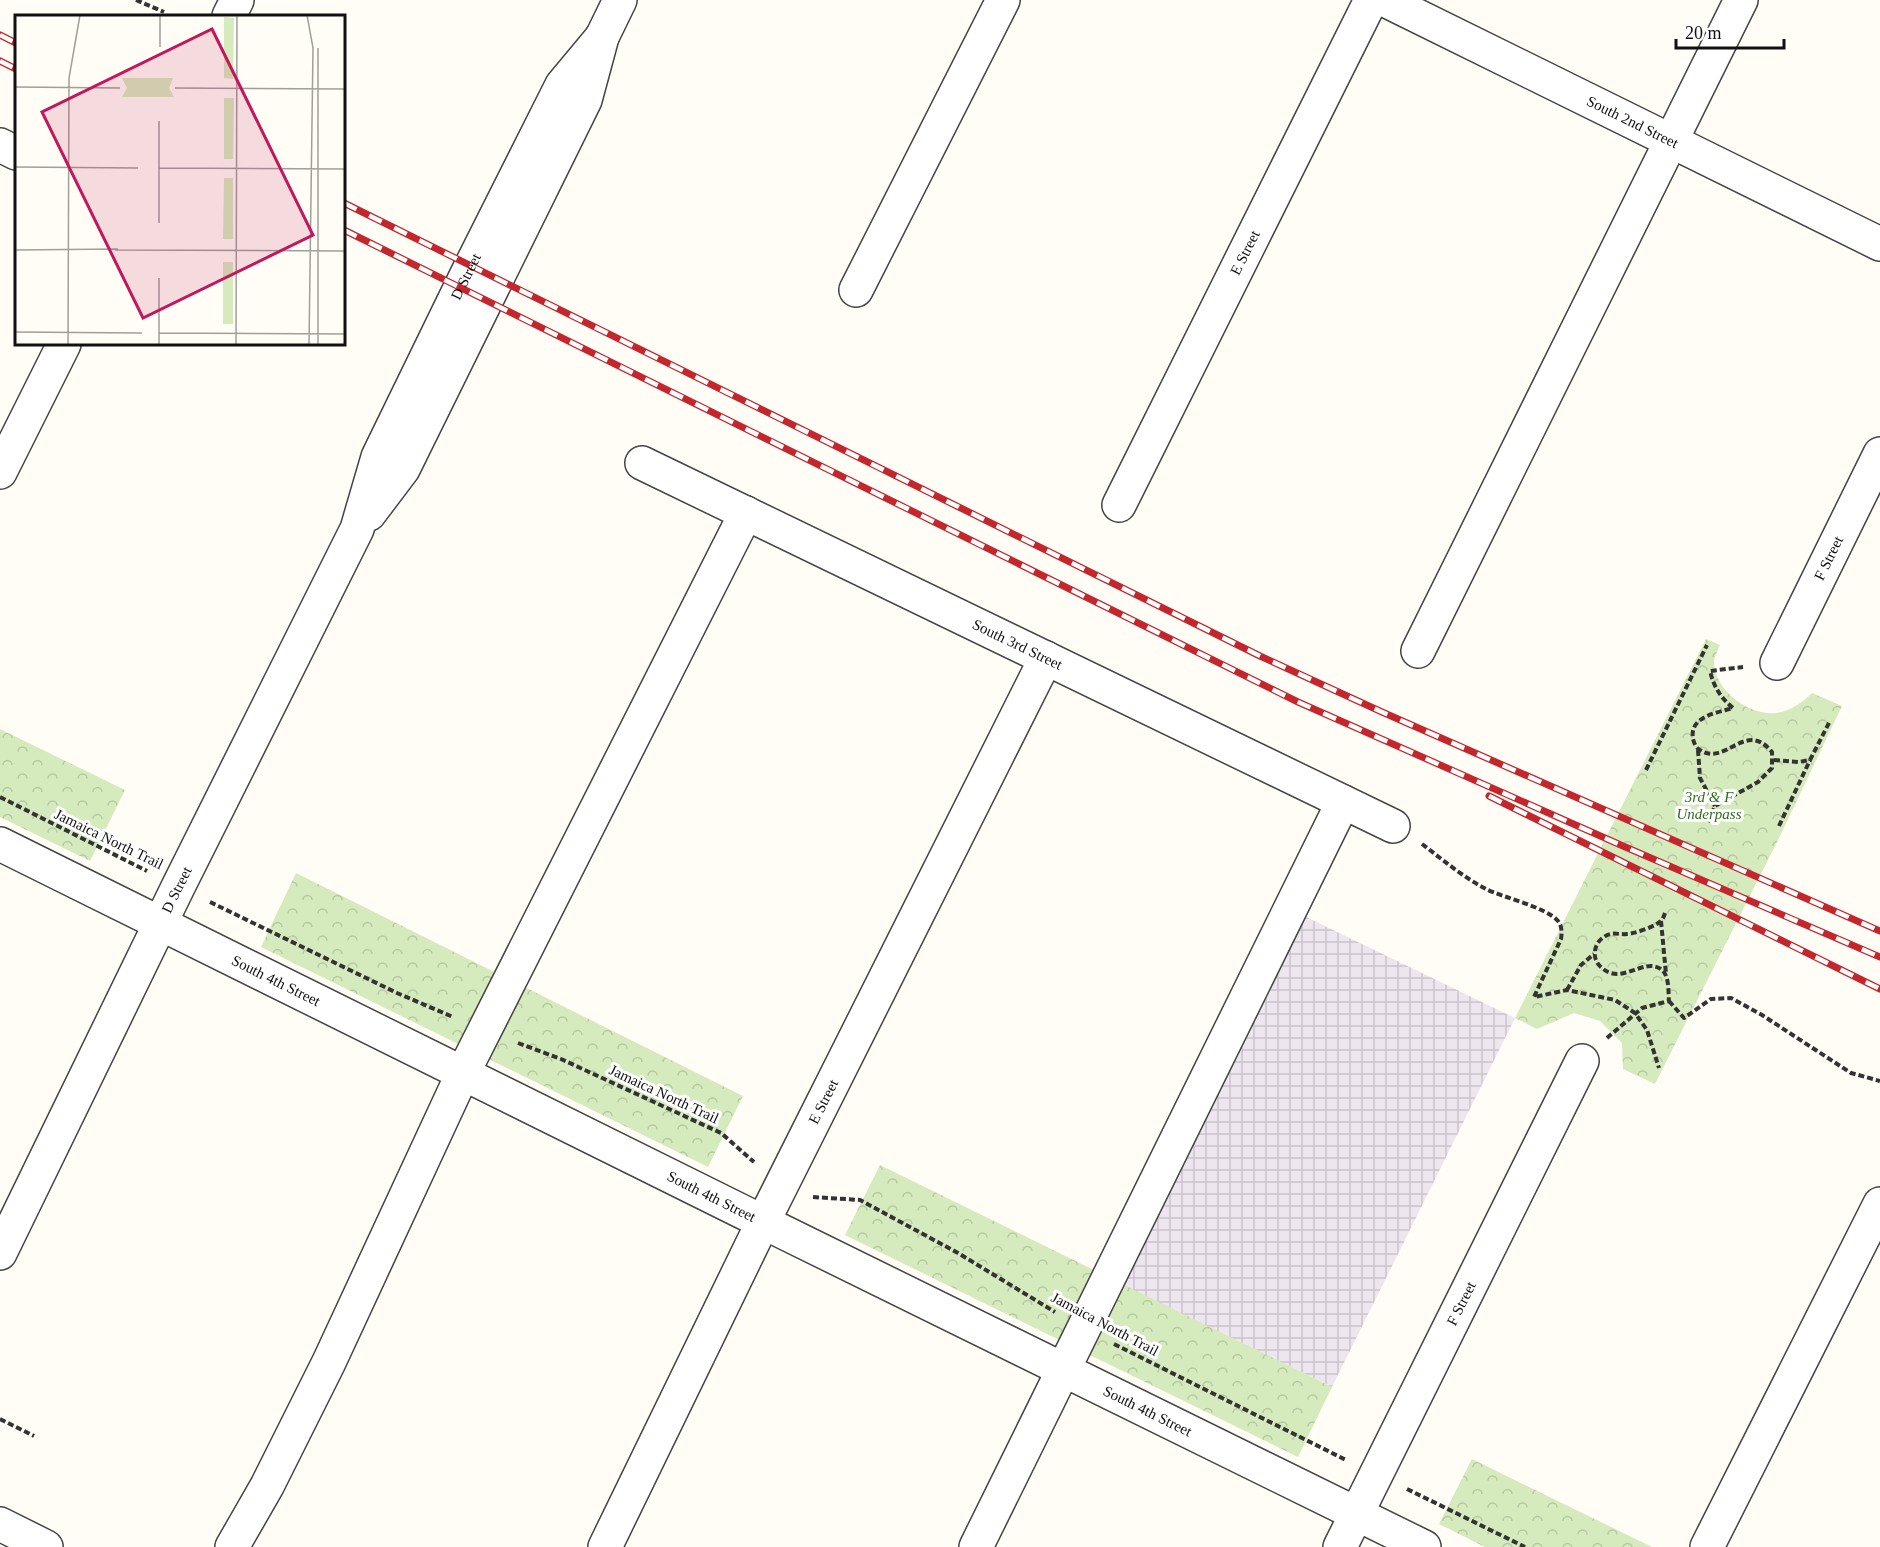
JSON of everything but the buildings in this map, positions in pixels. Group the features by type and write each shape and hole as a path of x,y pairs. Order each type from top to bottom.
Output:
{"street":[{"path":"230,15 237,0"},
{"name":"D Street","path":"0,1253 160,923 357,529 378,457 471,266 562,86 602,37 620,0"},
{"path":"856,290 1003,0"},
{"name":"E Street","path":"1119,505 1371,0"},
{"name":"South 2nd Street","path":"1385,0 1880,244"},
{"path":"1418,651 1741,0"},
{"path":"0,145 15,152"},
{"path":"0,472 64,345"},
{"name":"F Street","path":"1777,663 1880,454"},
{"name":"South 3rd Street","path":"642,463 1393,826"},
{"path":"232,1547 267,1486 328,1362 484,1030 746,513"},
{"name":"E Street","path":"604,1547 763,1222 1046,658"},
{"path":"976,1547 1343,802"},
{"name":"South 4th Street","path":"0,844 1424,1547"},
{"name":"F Street","path":"1340,1547 1582,1061"},
{"path":"1707,1547 1880,1204"},
{"path":"0,1524 46,1547"}],"path":[{"path":"136,0 164,12"},
{"path":"1646,770 1707,645"},
{"path":"1715,806 1700,778 1698,750 1692,737 1696,723 1701,718 1733,708 1720,696 1713,684 1710,671 1777,663"},
{"path":"1779,826 1830,721"},
{"path":"1698,750 1709,754 1721,752 1755,739 1772,752 1772,768 1758,782 1715,806 1708,822"},
{"path":"1773,760 1799,762 1810,760"},
{"name":"Jamaica North Trail","path":"0,797 178,887 397,993 484,1030 561,1059 720,1133 782,1185 805,1196 860,1200 958,1253 1083,1329 1526,1547"},
{"path":"1393,826 1406,832 1452,868 1484,888 1540,910 1558,921 1562,930 1561,939 1534,997 1567,990 1615,1000 1635,1013 1647,1030 1659,1068"},
{"path":"1665,913 1661,921 1669,1001 1684,1018 1711,999 1731,998 1755,1010 1851,1073 1880,1081"},
{"path":"1567,990 1581,965 1594,954 1598,942 1605,936 1643,930 1661,921"},
{"path":"1594,954 1597,963 1608,972 1623,974 1652,966 1662,969 1666,975"},
{"path":"1582,1061 1642,1008 1669,1001"},
{"path":"0,1419 34,1436"}],"shaded area":[{"path":"1300,914 1515,1018 1332,1387 1122,1285"}],"green space":[{"name":"3rd & F Underpass","path":"1706,639 1720,645 1714,662 1720,682 1726,691 1745,706 1766,713 1776,713 1796,706 1812,693 1842,706 1779,838 1655,1084 1623,1069 1622,1043 1600,1021 1574,1013 1537,1029 1515,1018"},
{"path":"0,729 125,790 90,861 0,817"},
{"path":"296,873 743,1096 708,1167 261,947"},
{"path":"880,1165 1332,1387 1298,1457 845,1235"},
{"path":"1472,1459 1652,1547 1485,1547 1439,1524"}],"railway":[{"path":"0,35 15,42"},
{"path":"0,61 15,68"},
{"path":"345,203 1260,656 1880,931"},
{"path":"345,230 1298,702 1880,957"},
{"path":"1489,796 1880,989"}]}
